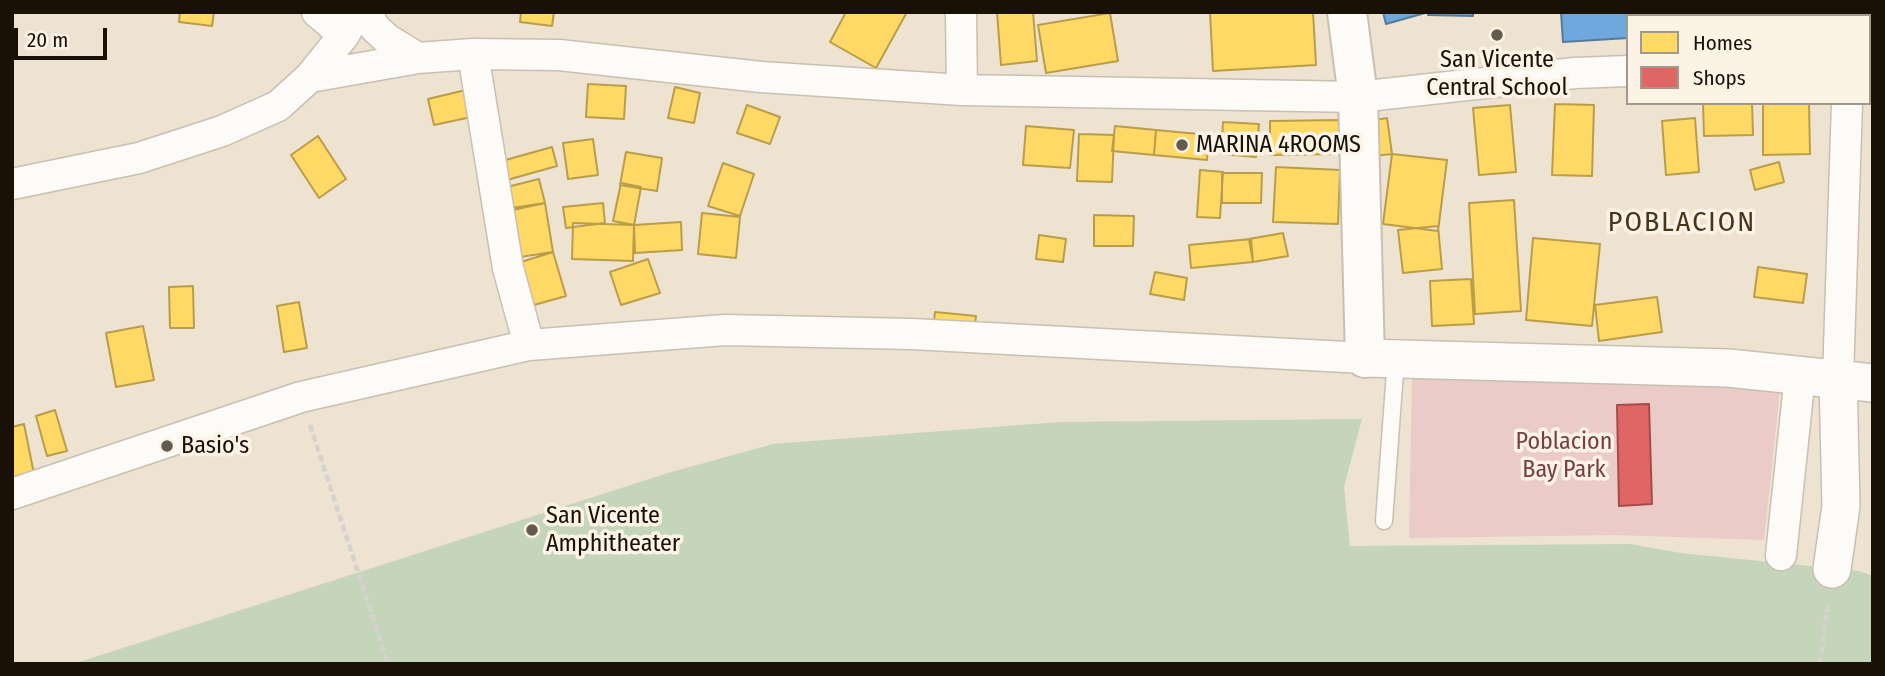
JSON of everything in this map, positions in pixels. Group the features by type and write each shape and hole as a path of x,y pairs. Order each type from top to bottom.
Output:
{"main road":[{"path":"1348,12 1381,358"}],"street":[{"path":"12,184 139,158 222,131 278,106 310,77 351,24 317,12"},
{"path":"366,12 375,28 387,39 418,58"},
{"path":"961,12 962,90"},
{"path":"310,77 418,58 473,54 558,55 761,76 962,90 1358,97 1575,73 1626,71"},
{"path":"473,54 508,268 529,345"},
{"path":"1832,569 1855,381 1847,105"},
{"path":"12,494 301,397 529,345 724,330 912,334 1381,358 1728,368 1855,381"},
{"path":"1781,555 1800,374"}],"lane":[{"path":"1381,358 1384,521"}],"path":[{"path":"301,397 388,664"},
{"path":"1821,664 1832,569"}],"green space":[{"name":"Poblacion Bay Park","path":"1607,375 1780,389 1764,540 1616,535 1409,538 1412,378"}],"shaded area":[{"path":"1362,419 1344,487 1350,546 1630,544 1681,553 1859,571 1873,576 1873,664 73,664 668,473 773,444 1060,422"}],"building: Homes":[{"path":"180,12 214,12 212,26 179,22"},
{"path":"521,12 554,12 552,26 520,22"},
{"path":"846,12 907,12 876,68 830,42"},
{"path":"997,12 1033,12 1037,61 1001,65"},
{"path":"1210,12 1313,12 1316,65 1213,71"},
{"path":"1110,13 1118,61 1046,73 1038,25"},
{"path":"588,84 626,86 624,119 586,117"},
{"path":"675,87 700,93 694,123 668,118"},
{"path":"470,89 476,116 434,125 428,99"},
{"path":"1555,104 1594,105 1592,176 1552,175"},
{"path":"747,105 780,117 770,144 737,133"},
{"path":"1510,105 1516,172 1479,175 1473,108"},
{"path":"1703,105 1752,105 1753,135 1704,136"},
{"path":"1763,105 1809,105 1810,154 1763,155"},
{"path":"1387,118 1392,154 1373,156 1369,121"},
{"path":"1695,118 1699,172 1666,175 1662,121"},
{"path":"1340,120 1340,154 1270,155 1270,121"},
{"path":"1223,122 1259,124 1256,157 1221,154"},
{"path":"1026,126 1074,130 1070,168 1023,165"},
{"path":"1115,126 1156,130 1154,155 1112,151"},
{"name":"MARINA 4ROOMS","path":"1156,130 1209,135 1207,160 1154,155"},
{"path":"1079,134 1114,135 1112,182 1077,181"},
{"path":"318,136 346,179 319,198 291,155"},
{"path":"593,139 598,175 568,179 563,143"},
{"path":"552,147 557,166 507,180 502,161"},
{"path":"626,152 662,158 657,191 620,185"},
{"path":"1392,154 1447,160 1438,231 1383,224"},
{"path":"1779,162 1784,182 1755,190 1750,170"},
{"path":"723,163 754,174 740,216 708,206"},
{"path":"1276,167 1340,170 1338,224 1273,222"},
{"path":"1200,170 1223,172 1220,218 1197,217"},
{"path":"1222,173 1262,173 1261,203 1222,203"},
{"path":"539,179 545,203 513,210 507,187"},
{"path":"621,183 641,187 634,225 613,221"},
{"path":"1514,200 1521,311 1475,314 1469,203"},
{"path":"545,203 553,252 520,257 512,208"},
{"path":"603,203 605,223 566,228 563,207"},
{"path":"702,213 740,217 736,258 698,254"},
{"path":"1094,215 1134,216 1133,246 1094,246"},
{"path":"681,222 682,250 635,253 634,225"},
{"path":"573,223 634,225 633,261 572,259"},
{"path":"1438,226 1442,269 1403,273 1398,230"},
{"path":"1283,233 1288,256 1253,262 1249,239"},
{"path":"1039,235 1066,239 1063,262 1036,259"},
{"path":"1533,238 1600,244 1592,326 1526,320"},
{"path":"1251,239 1253,262 1191,268 1189,245"},
{"path":"553,252 566,296 534,305 521,262"},
{"path":"648,259 660,293 621,305 610,272"},
{"path":"1758,267 1807,274 1803,303 1754,297"},
{"path":"1155,272 1187,278 1184,300 1150,294"},
{"path":"1471,279 1474,324 1432,326 1430,281"},
{"path":"193,286 194,328 170,328 169,287"},
{"path":"1657,297 1662,332 1599,341 1595,305"},
{"path":"299,302 307,348 284,352 277,306"},
{"path":"935,312 976,316 974,333 933,330"},
{"path":"143,326 154,380 116,387 106,333"},
{"path":"55,410 67,451 47,456 36,416"},
{"path":"24,424 34,474 12,479 12,427"}],"building: Shops":[{"path":"1649,404 1652,504 1619,506 1617,405"}],"building: Schools":[{"path":"1383,12 1425,12 1425,13 1386,24"},
{"path":"1428,12 1473,12 1473,16 1428,15"},
{"path":"1561,12 1659,12 1626,14 1626,38 1563,42"},
{"path":"1771,12 1820,12 1820,14"}],"place":[{"name":"San Vicente Central School","path":"1497,35"},
{"name":"MARINA 4ROOMS","path":"1182,145"},
{"name":"Basio's","path":"167,446"},
{"name":"San Vicente Amphitheater","path":"532,530"}],"district":[{"name":"POBLACION","path":"1682,223"}]}
